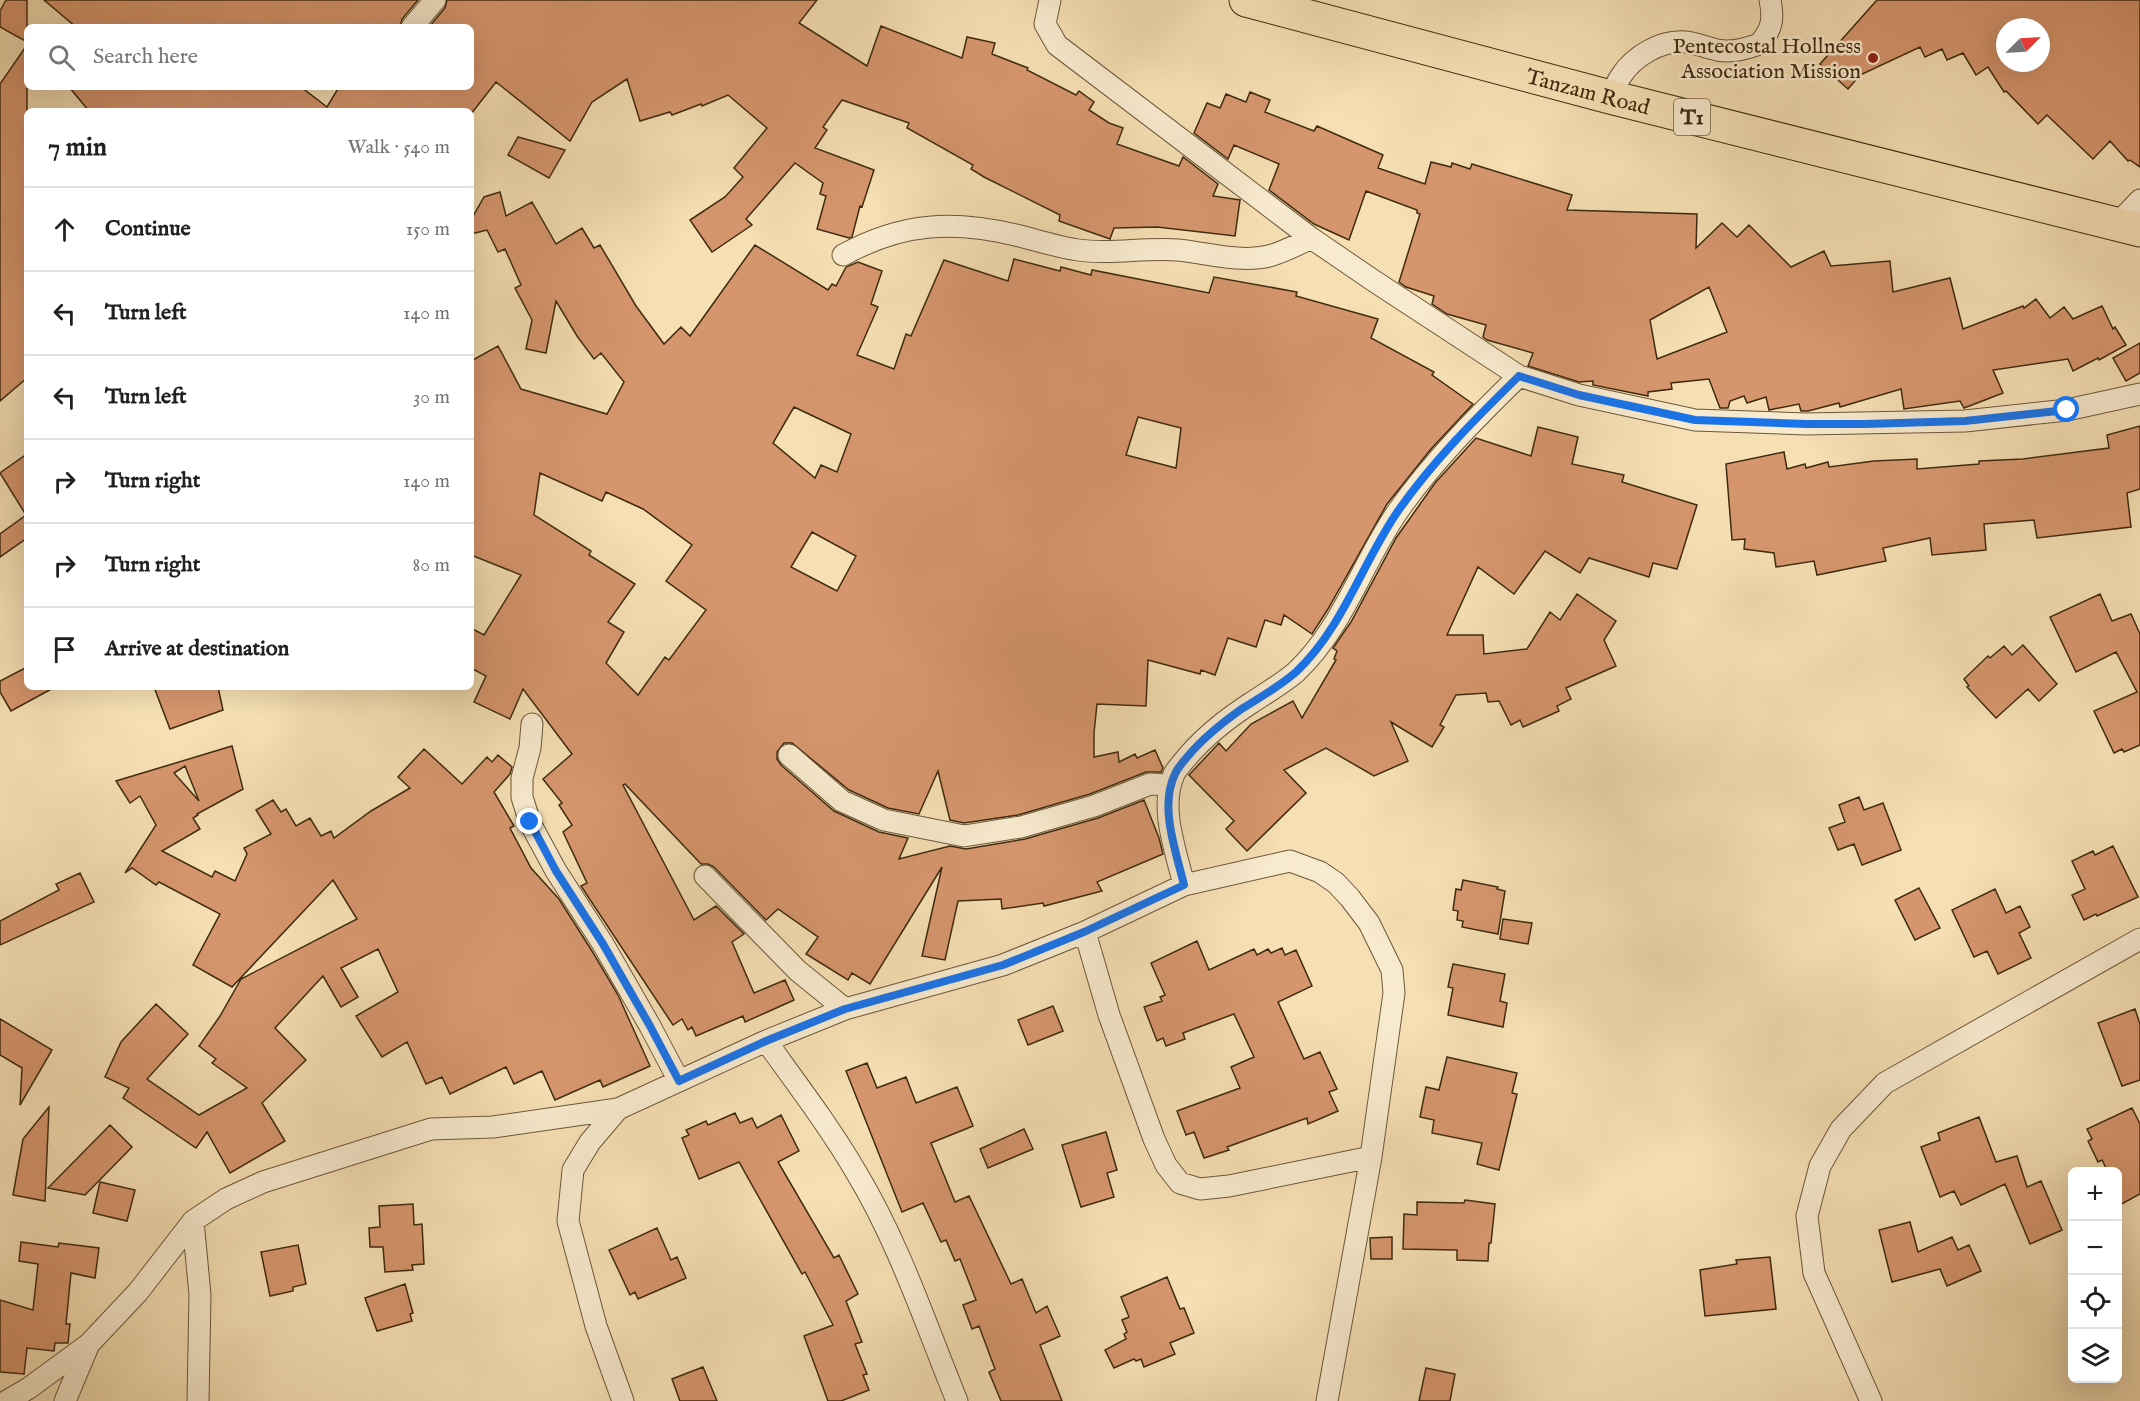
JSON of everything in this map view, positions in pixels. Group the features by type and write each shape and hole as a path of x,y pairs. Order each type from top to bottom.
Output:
{"highway":[{"name":"Tanzam Road","path":"1246,0 1610,97 2128,227"}],"street":[{"path":"415,24 435,0"},
{"path":"1050,0 1046,24 1058,45 1311,238 1519,376 1579,395 1695,420 1806,424 1965,421 2067,410 2140,394"},
{"path":"1610,97 1621,75 1635,60 1671,43 1685,42 1719,51 1737,50 1759,44 1772,25 1770,0"},
{"path":"2128,227 2140,200"},
{"path":"843,255 892,234 935,225 969,227 1080,250 1172,250 1245,258 1266,257 1284,252 1311,238"},
{"path":"1184,885 1169,810 1170,785 1176,771 1196,747 1219,726 1296,672 1312,654 1330,630 1397,512 1466,429 1519,376"},
{"path":"532,724 522,788 522,797 530,822 556,871 603,944 644,1015 679,1081"},
{"path":"789,755 842,801 884,820 964,836 1021,827 1094,806 1150,784 1170,785"},
{"path":"7,1401 29,1388 89,1344 138,1292 193,1221 226,1199 263,1182 431,1129 493,1127 618,1109 766,1041 845,1009 1003,965 1084,932 1184,885 1290,861 1320,872 1336,883 1370,923 1392,970 1394,993 1371,1157 1327,1401"},
{"path":"705,876 798,971 845,1009"},
{"path":"1084,932 1108,1015 1154,1139 1166,1166 1180,1183 1200,1189 1229,1186 1371,1157"},
{"path":"1871,1401 1814,1273 1806,1216 1820,1166 1841,1129 1885,1083 2140,939"},
{"path":"766,1041 857,1173 888,1233 957,1401"},
{"path":"618,1109 590,1142 573,1170 568,1221 596,1326 622,1401"},
{"path":"193,1221 200,1295 198,1401"},
{"path":"65,1401 89,1344"}],"building":[{"path":"6,0 27,0 24,40 0,27 0,11"},
{"path":"44,0 418,0 402,19 401,24 72,24"},
{"path":"447,0 817,0 799,23 867,66 881,26 962,58 967,37 995,43 992,54 1028,68 1027,70 1076,95 1079,91 1094,102 1089,110 1109,123 1123,128 1117,144 1179,166 1183,157 1218,184 1213,196 1240,200 1235,236 1157,227 1114,228 1110,239 1059,221 1060,215 984,177 971,169 973,165 907,128 909,123 842,100 823,127 827,130 815,148 874,170 862,207 860,206 852,237 817,229 826,196 820,194 823,183 795,163 746,219 752,225 712,252 690,220 725,197 743,177 734,168 767,128 728,95 672,115 670,112 640,121 627,79 592,102 570,141 496,82 474,110 474,108 86,108 72,90 305,90 327,107 337,90 474,90 474,24 432,24 445,8"},
{"path":"1877,0 2140,0 2140,167 2128,161 2110,141 2093,159 2047,115 2038,124 2006,91 2004,92 1988,67 1976,75 1963,53 1947,60 1942,49 1925,57 1920,47 1860,75 1848,89 1820,64"},
{"path":"24,49 24,90 27,90 27,108 24,108 24,381 0,401 0,84"},
{"path":"1250,92 1270,100 1265,112 1314,131 1317,126 1383,155 1378,168 1425,184 1431,162 1451,167 1452,163 1470,169 1472,164 1572,195 1567,210 1697,214 1696,248 1722,223 1737,237 1749,225 1791,267 1824,251 1831,266 1890,261 1893,292 1950,278 1963,329 2023,306 2024,308 2036,299 2050,318 2064,307 2073,319 2102,306 2113,329 2115,327 2126,345 2073,371 2068,359 1993,370 2003,393 1964,408 1960,401 1904,409 1901,389 1840,407 1839,403 1808,411 1801,411 1799,404 1769,410 1766,397 1747,403 1744,396 1730,401 1728,408 1720,408 1709,379 1671,383 1672,389 1648,392 1648,396 1593,385 1593,381 1579,382 1528,366 1533,353 1487,340 1483,337 1486,325 1447,314 1432,304 1434,296 1406,287 1399,282 1420,214 1417,210 1366,191 1349,240 1314,224 1269,190 1279,164 1234,145 1228,159 1194,133 1207,103 1220,108 1226,94 1246,102","holes":["1709,287 1727,332 1657,359 1650,320"]},
{"path":"518,137 565,150 549,178 508,155"},
{"path":"500,192 506,216 532,202 556,244 582,228 594,248 600,245 636,306 664,344 681,327 690,336 755,245 828,290 832,284 836,286 846,267 858,262 882,271 871,304 878,307 857,355 894,369 906,334 911,336 944,260 1008,281 1014,259 1060,271 1061,267 1091,275 1092,270 1209,293 1214,277 1297,292 1296,296 1378,319 1371,338 1434,372 1432,375 1473,404 1431,449 1387,504 1312,634 1284,615 1281,625 1265,620 1256,647 1228,638 1215,675 1201,670 1200,674 1148,660 1146,706 1097,704 1094,757 1118,752 1119,762 1135,754 1137,758 1155,750 1163,768 1161,772 1146,772 1090,794 1018,815 964,823 950,820 938,771 919,814 888,808 849,790 792,743 784,743 777,752 777,759 781,765 834,811 879,832 908,838 899,859 950,846 966,849 1025,839 1098,818 1144,800 1163,854 1097,882 1102,891 1044,906 1043,903 1002,909 1001,899 958,901 945,960 922,956 942,867 870,984 852,973 848,980 806,954 818,937 778,909 766,920 714,867 701,864 625,784 623,785 694,920 716,906 744,934 732,942 754,993 785,980 794,1000 745,1022 743,1016 696,1036 692,1027 688,1030 682,1019 673,1025 581,886 587,883 563,832 572,825 559,805 562,803 543,779 572,754 523,689 510,719 474,702 486,676 474,670 474,630 484,635 521,575 474,556 474,359 498,346 521,389 607,414 624,382 601,353 594,359 556,301 546,353 526,349 532,320 515,288 521,285 505,249 498,252 487,230 474,233 474,215 484,197","holes":["794,407 851,434 837,472 821,465 815,478 773,443","1138,417 1181,428 1176,468 1126,455","540,473 602,501 606,492 643,509 692,545 666,581 706,610 669,660 665,657 638,695 606,663 624,632 608,622 635,584 589,555 591,551 534,515","812,532 856,556 837,591 791,567"]},
{"path":"2140,343 2140,373 2126,381 2113,358"},
{"path":"2140,426 2140,489 2127,493 2131,527 2037,538 2034,520 1984,524 1986,550 1932,555 1930,538 1883,548 1886,561 1817,575 1814,561 1776,567 1774,553 1744,549 1745,539 1732,540 1726,464 1784,452 1787,469 1805,464 1806,468 1828,462 1829,467 1874,461 1917,459 1917,469 1979,464 1979,461 2023,459 2109,448 2107,435"},
{"path":"1538,427 1578,437 1572,464 1624,475 1622,482 1697,505 1677,569 1653,563 1649,577 1589,558 1580,573 1545,551 1514,594 1478,567 1447,635 1483,635 1484,654 1527,649 1550,612 1560,620 1577,594 1616,621 1604,640 1616,666 1566,688 1571,699 1557,706 1559,711 1523,727 1520,720 1511,725 1499,701 1488,702 1486,693 1456,695 1440,725 1444,727 1432,747 1391,722 1408,761 1374,776 1326,748 1284,770 1306,793 1247,851 1226,829 1234,821 1189,775 1219,743 1226,751 1251,724 1293,701 1302,718 1336,660 1334,659 1337,651 1333,648 1351,622 1396,538 1435,483 1476,438 1531,456"},
{"path":"24,456 24,512 0,473"},
{"path":"24,516 24,540 0,557 0,534"},
{"path":"2100,594 2112,621 2131,614 2140,634 2140,745 2124,752 2122,749 2114,753 2094,711 2137,692 2116,652 2076,672 2050,617"},
{"path":"2023,645 2057,684 2039,701 2028,689 1996,718 1967,687 1969,686 1964,679 1988,656 1990,658 2004,646 2012,655"},
{"path":"24,669 24,690 50,690 11,711 0,692 0,681"},
{"path":"155,690 219,690 223,710 170,729"},
{"path":"232,746 243,789 197,814 193,818 200,829 162,851 212,877 215,871 235,881 247,854 244,848 271,834 256,810 273,800 281,812 286,809 296,826 310,818 321,836 331,831 334,838 371,811 410,788 398,777 424,749 462,784 487,757 492,762 498,755 512,767 510,774 494,792 514,826 510,828 531,868 559,899 618,995 650,1066 603,1087 600,1080 555,1100 542,1071 514,1084 506,1067 450,1094 442,1077 426,1084 407,1042 382,1057 356,1016 398,992 378,949 341,968 358,997 341,1007 323,976 275,1028 306,1060 262,1103 285,1141 230,1173 207,1132 196,1148 123,1098 129,1088 105,1077 121,1042 156,1004 188,1034 147,1079 199,1115 247,1088 212,1063 216,1059 199,1046 220,1016 241,979 357,919 333,880 232,987 193,965 220,914 159,882 156,885 132,868 125,873 156,825 140,796 130,803 116,781","holes":["185,766 199,801 174,773"]},
{"path":"1859,797 1864,810 1883,803 1901,850 1862,865 1854,844 1838,850 1829,828 1845,822 1839,805"},
{"path":"2113,846 2138,897 2084,920 2072,895 2085,889 2072,861 2093,851 2095,855"},
{"path":"80,873 94,902 0,945 0,921 59,890 56,884"},
{"path":"1463,880 1498,887 1497,889 1505,891 1498,934 1462,927 1463,921 1457,920 1458,911 1453,910 1456,889 1461,890"},
{"path":"1919,888 1940,928 1915,940 1895,900"},
{"path":"1995,889 2006,913 2020,906 2030,927 2019,933 2031,958 1998,974 1987,951 1974,957 1952,910"},
{"path":"1503,919 1532,923 1528,944 1500,939"},
{"path":"1197,941 1209,970 1254,949 1257,955 1268,949 1271,953 1282,948 1285,955 1296,950 1312,986 1278,1002 1304,1059 1320,1052 1337,1089 1329,1092 1338,1111 1308,1124 1307,1118 1227,1147 1229,1150 1204,1158 1194,1132 1186,1135 1177,1111 1240,1088 1231,1067 1254,1057 1234,1014 1183,1033 1185,1039 1166,1046 1163,1038 1157,1041 1144,1007 1162,1001 1160,997 1165,995 1151,963"},
{"path":"1453,964 1505,974 1500,1001 1507,1003 1503,1027 1448,1015 1453,988 1448,987"},
{"path":"1053,1006 1063,1031 1028,1045 1018,1020"},
{"path":"2135,1009 2140,1024 2140,1080 2122,1086 2098,1023"},
{"path":"0,1019 52,1050 20,1105 22,1068 0,1055"},
{"path":"1447,1057 1517,1073 1512,1093 1517,1094 1499,1170 1477,1164 1482,1143 1432,1133 1434,1120 1420,1117 1426,1087 1439,1090"},
{"path":"867,1063 877,1088 906,1077 916,1103 957,1087 973,1126 931,1143 955,1202 969,1196 1011,1284 1022,1279 1036,1313 1047,1306 1060,1336 1040,1345 1062,1401 1001,1401 989,1372 995,1369 979,1326 972,1329 963,1305 976,1300 960,1259 955,1261 946,1240 941,1242 923,1203 902,1212 846,1071"},
{"path":"49,1107 45,1201 13,1195 23,1139"},
{"path":"2132,1108 2140,1124 2140,1194 2122,1204 2122,1167 2106,1167 2102,1160 2098,1162 2088,1141 2092,1139 2087,1129"},
{"path":"735,1113 740,1123 752,1118 757,1128 781,1115 799,1151 778,1162 834,1258 839,1255 858,1294 846,1301 862,1342 855,1344 867,1374 863,1375 869,1390 841,1401 828,1401 804,1336 833,1325 805,1272 802,1274 739,1162 699,1179 682,1138 689,1135 686,1130 706,1121 708,1125"},
{"path":"1979,1117 1996,1162 2017,1156 2027,1187 2041,1181 2062,1230 2030,1244 2005,1184 1961,1205 1954,1191 1940,1197 1921,1147 1940,1140 1938,1133"},
{"path":"110,1125 132,1147 85,1195 48,1188"},
{"path":"1024,1129 1033,1149 988,1168 980,1149"},
{"path":"1106,1132 1117,1170 1107,1173 1114,1197 1081,1207 1062,1145"},
{"path":"100,1182 135,1190 127,1221 93,1213"},
{"path":"1465,1200 1495,1204 1488,1261 1457,1260 1457,1250 1403,1249 1404,1214 1417,1215 1417,1202 1464,1203"},
{"path":"413,1204 414,1225 422,1224 424,1264 412,1265 413,1270 385,1272 383,1247 370,1247 369,1228 380,1227 379,1206"},
{"path":"1910,1222 1918,1252 1952,1237 1958,1250 1969,1245 1981,1271 1947,1286 1940,1269 1892,1282 1879,1230"},
{"path":"657,1228 671,1260 677,1257 686,1278 638,1299 635,1292 630,1295 609,1250"},
{"path":"1392,1237 1392,1259 1371,1259 1370,1238"},
{"path":"21,1242 58,1247 59,1243 99,1248 95,1278 71,1273 66,1324 70,1324 68,1343 55,1343 54,1351 27,1348 24,1374 0,1372 0,1300 33,1310 38,1264 19,1261"},
{"path":"298,1245 306,1284 293,1287 293,1291 270,1296 261,1252"},
{"path":"1770,1257 1776,1309 1705,1316 1700,1270 1737,1264 1736,1260"},
{"path":"1167,1277 1180,1309 1184,1308 1194,1333 1170,1343 1175,1354 1144,1367 1141,1359 1136,1361 1134,1359 1114,1368 1105,1350 1126,1339 1124,1334 1127,1332 1122,1320 1129,1317 1121,1297"},
{"path":"405,1284 413,1313 410,1314 412,1321 377,1331 365,1298"},
{"path":"703,1367 717,1401 680,1401 672,1379"},
{"path":"1426,1368 1455,1374 1450,1401 1419,1401"}],"place":[{"name":"Pentecostal Hollness Association Mission","path":"1873,58"}],"route":[{"path":"530,822 556,871 603,944 679,1081 766,1041 845,1009 1003,965 1084,932 1184,885 1169,810 1170,785 1176,771 1196,747 1219,726 1296,672 1312,654 1345,605 1397,512 1466,429 1519,376 1579,395 1695,420 1865,424 1965,421 2067,410"}]}
